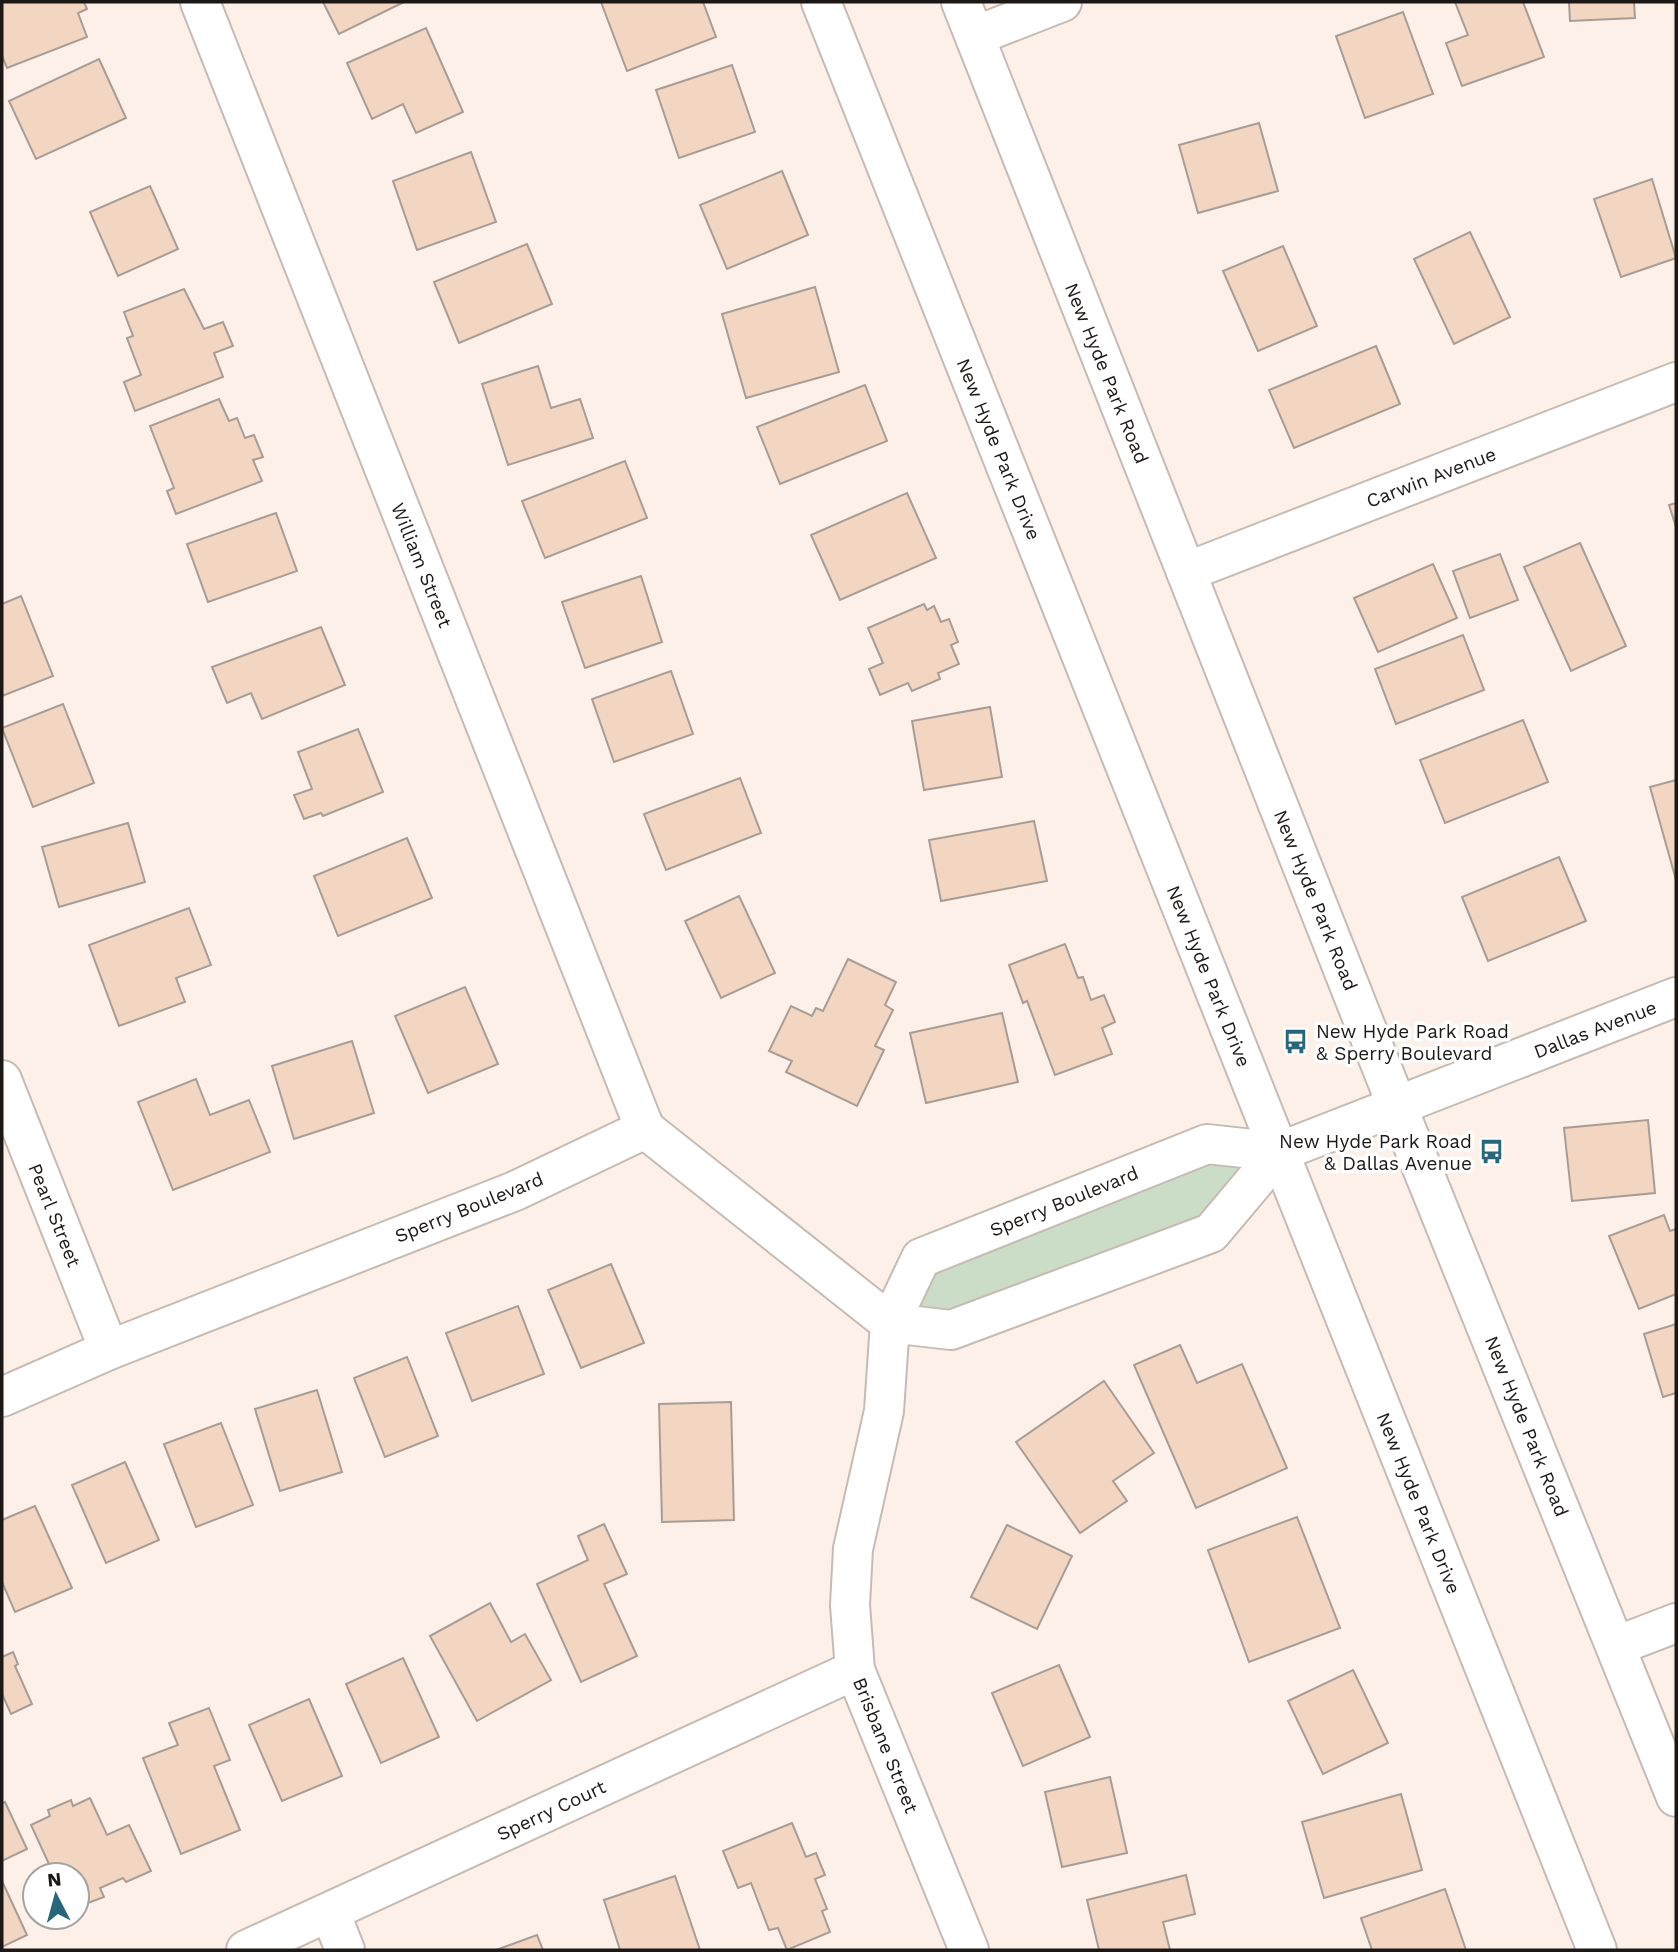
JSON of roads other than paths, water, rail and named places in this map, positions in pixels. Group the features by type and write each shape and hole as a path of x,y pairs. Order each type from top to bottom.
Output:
{"street":[{"name":"William Street","path":"200,2 645,1129"},
{"name":"New Hyde Park Drive","path":"821,2 1597,1950"},
{"path":"968,19 1062,2"},
{"name":"New Hyde Park Road","path":"968,19 1397,1106 1676,1797"},
{"name":"Carwin Avenue","path":"1186,572 1676,382"},
{"name":"Dallas Avenue","path":"1397,1106 1676,997"},
{"name":"Pearl Street","path":"2,1080 109,1350"},
{"name":"Sperry Boulevard","path":"1279,1152 1211,1233 951,1329 890,1323 921,1258 1207,1144 1279,1152 1397,1106"},
{"path":"645,1129 890,1323"},
{"name":"Sperry Boulevard","path":"2,1396 109,1350 515,1191 645,1129"},
{"name":"Brisbane Street","path":"890,1323 884,1411 853,1549 850,1605 855,1670 969,1950"},
{"path":"1616,1646 1676,1623"},
{"name":"Sperry Court","path":"246,1950 855,1670"},
{"path":"330,1912 345,1950"}],"place":[{"name":"New Hyde Park Road & Sperry Boulevard","path":"1296,1042"},
{"name":"New Hyde Park Road & Dallas Avenue","path":"1492,1152"}]}
